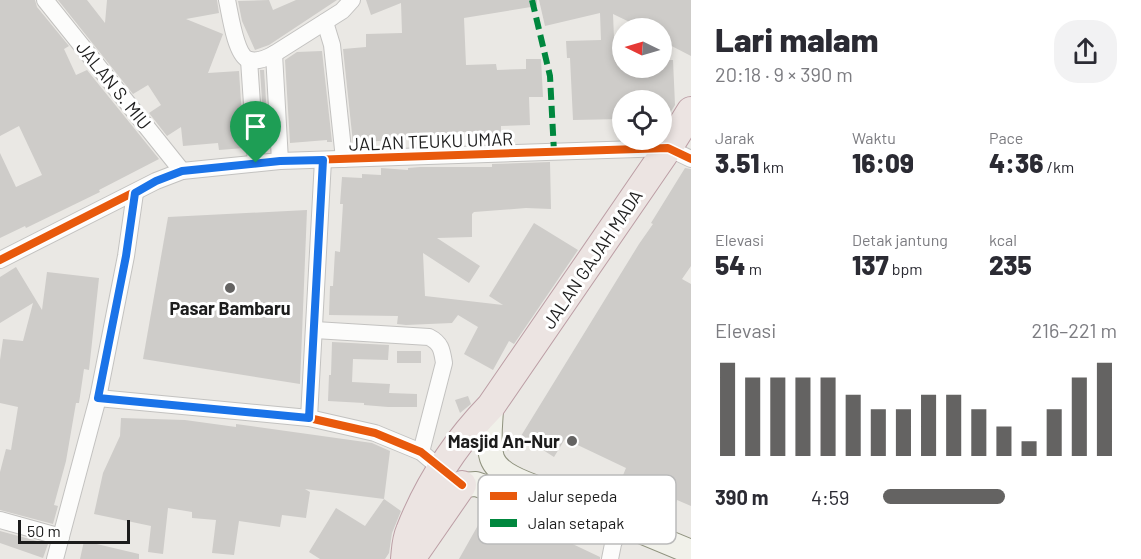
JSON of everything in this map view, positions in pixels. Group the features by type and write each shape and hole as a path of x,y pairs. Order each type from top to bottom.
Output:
{"highway":[{"name":"JALAN GAJAH MADA","path":"441,469 468,430 491,406 679,153 691,111"},
{"path":"405,559 409,533 441,469"},
{"path":"411,559 441,469"}],"main road":[{"path":"491,406 491,456 496,467 509,475"},
{"path":"441,469 478,485"},
{"path":"672,544 691,552"}],"street":[{"name":"JALAN S. MIU","path":"45,0 182,171"},
{"path":"227,0 242,55 249,60 265,59 274,54 326,22 352,0"},
{"path":"326,22 332,45 344,159"},
{"path":"274,54 280,161"},
{"path":"249,60 256,163"},
{"name":"JALAN TEUKU UMAR","path":"0,260 156,181 182,171 280,161 679,153"},
{"path":"309,418 323,160"},
{"path":"55,559 98,398 126,256 135,193"},
{"path":"98,398 309,418 375,433 441,469 444,363 442,349 438,342 429,337 315,330"},
{"path":"0,520 61,537"},
{"path":"610,559 613,544"}],"building":[{"path":"0,0 35,0 37,7 69,46 64,49 76,75 87,70 159,159 99,190 100,192 0,238 0,153 16,187 42,175 19,126 0,136"},
{"path":"58,0 87,0 105,23 107,0 217,0 219,13 186,19 223,34 208,73 239,71 244,148 219,150 218,143 183,146 181,127 167,136 149,113 161,105 148,85 133,94"},
{"path":"269,0 273,10 296,0 337,0 269,45 255,50 242,21 238,1"},
{"path":"366,0 537,0 537,6 464,18 466,65 496,64 497,70 526,69 526,59 541,59 543,97 529,97 530,125 501,126 501,133 484,133 484,131 443,133 443,136 353,143 343,49 366,47 366,34 402,33 401,3 371,15"},
{"path":"539,0 691,0 691,56 672,46 672,18 621,18 613,14 612,18 612,78 672,78 673,60 675,105 672,110 672,90 612,90 612,119 573,120 570,58 567,58 566,41 601,40 600,13 545,26"},
{"path":"322,51 332,142 327,142 327,140 290,143 285,60 297,52"},
{"path":"260,70 264,70 269,146 265,146"},
{"path":"550,162 551,209 526,208 474,212 472,214 472,237 437,238 480,266 469,283 423,253 425,296 503,305 489,296 534,223 578,250 514,344 509,341 493,370 464,354 478,327 458,315 452,323 406,325 397,324 398,316 329,315 335,251 340,252 342,177 362,178 362,174 381,175 381,168 408,170 408,168 420,167 492,167 492,164"},
{"path":"685,168 691,169 691,266 682,279 691,284 691,506 677,500 676,502 676,475 623,475 626,468 565,439 554,457 521,436 653,224 651,223"},
{"name":"Pasar Bambaru","path":"307,210 300,384 143,359 168,217"},
{"path":"16,267 42,310 47,272 99,278 89,370 84,369 79,403 76,403 66,461 54,505 58,506 53,524 0,510 0,472 6,449 11,450 18,407 0,403 0,360 3,339 23,341 33,303 0,323 0,277"},
{"path":"332,342 389,345 388,360 353,359 352,382 390,384 389,393 417,394 417,407 388,407 328,401"},
{"path":"397,351 421,351 421,363 397,363"},
{"path":"468,396 471,404 460,413 455,400"},
{"path":"121,418 185,420 236,427 236,424 372,443 390,451 384,499 305,489 310,492 306,518 282,515 280,527 239,521 234,555 212,553 216,520 192,518 192,512 168,508 163,554 148,552 151,526 94,514 103,473 120,436"},
{"path":"384,499 401,511 392,533 389,553 385,559 320,559 309,552 336,508 365,526"},
{"path":"478,525 478,544 573,544 600,557 600,559 459,559"},
{"path":"0,531 48,544 43,558 0,543"},
{"path":"84,541 139,554 139,559 80,559"}],"marked path":[{"path":"532,0 550,76 554,152"}],"cycle path":[{"path":"0,260 156,181 182,171 280,161 668,148 691,159"},
{"path":"98,398 309,418 375,433 421,452 462,485"}],"place":[{"name":"Pasar Bambaru","path":"230,288"},
{"name":"Masjid An-Nur","path":"572,441"}],"route":[{"path":"323,160 309,418 98,398 126,256 135,193 156,181 182,171 256,163 323,160"}]}
